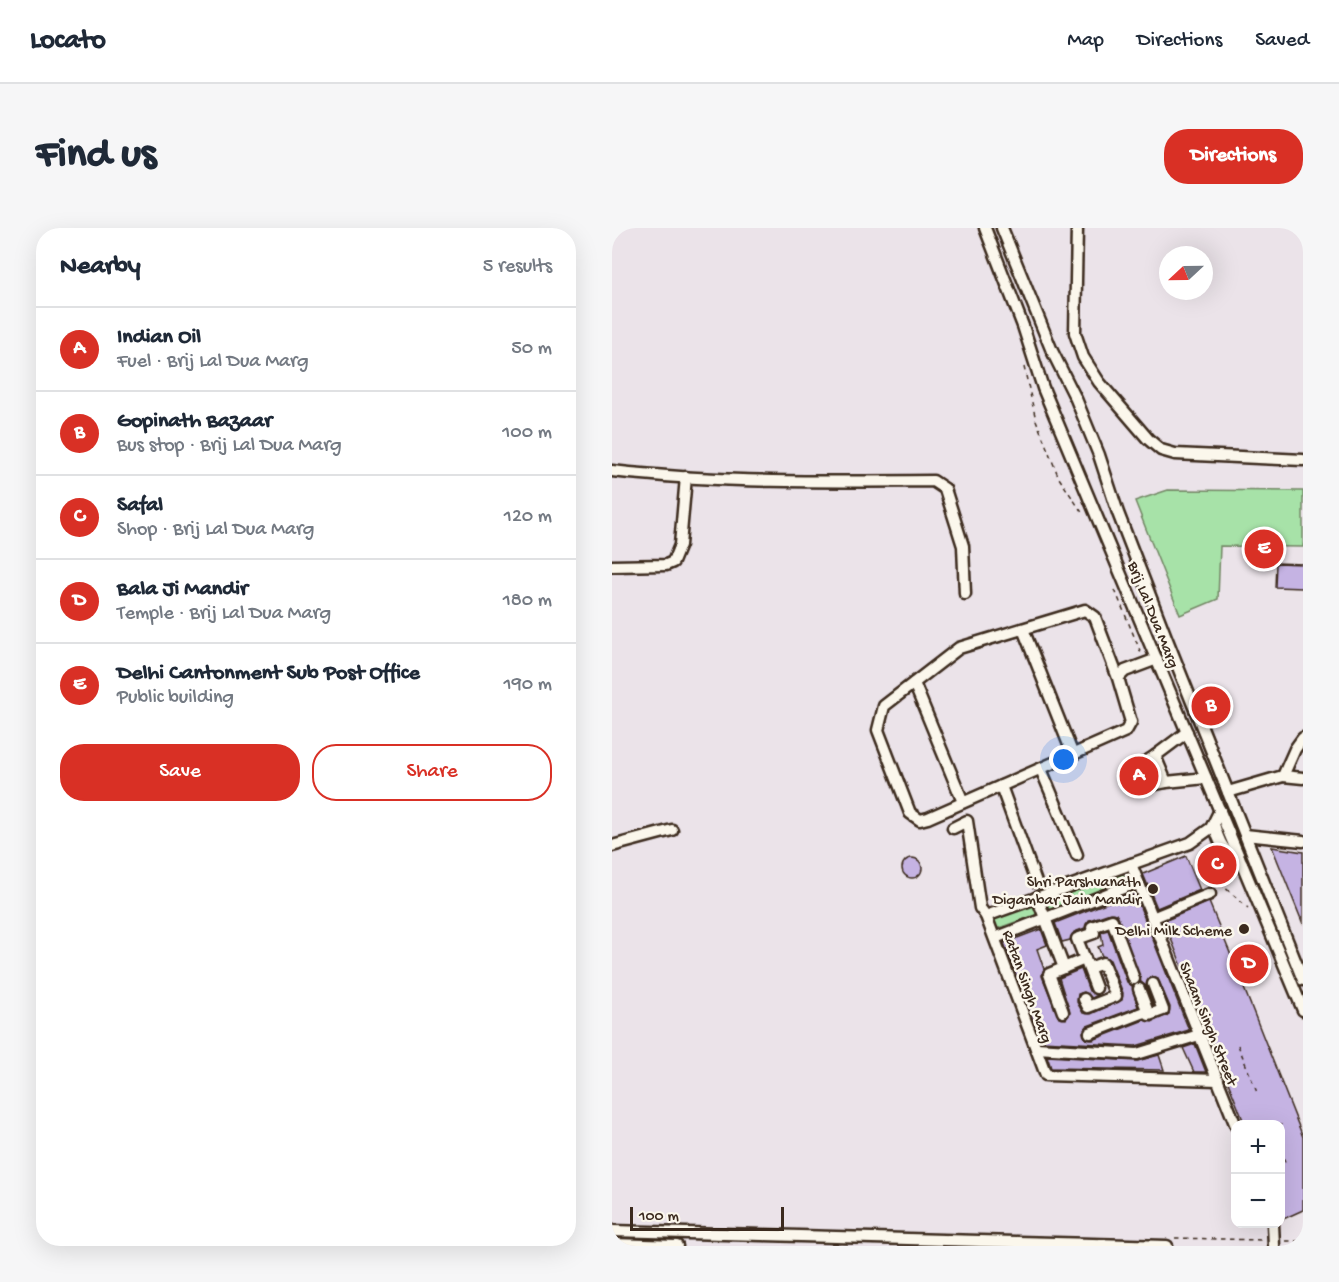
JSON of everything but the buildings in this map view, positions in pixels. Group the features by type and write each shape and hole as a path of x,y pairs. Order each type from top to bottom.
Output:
{"street":[{"name":"Brij Lal Dua Marg","path":"985,228 1023,326 1042,388 1303,1010"},
{"name":"Brij Lal Dua Marg","path":"1002,228 1052,351 1076,399 1099,455 1118,513 1303,980"},
{"path":"1077,228 1075,333 1083,357 1099,382 1148,439 1161,450 1175,454 1303,460"},
{"path":"612,471 686,477 819,482 933,481 940,483 949,498 963,546 965,594"},
{"path":"612,566 666,565 673,562 680,545 686,477"},
{"path":"1076,612 1091,612 1118,678 1130,728 1041,770 920,820 910,813 881,740 878,724 884,706 959,648 1023,629 1076,612"},
{"path":"1023,629 1073,755"},
{"path":"1118,678 1125,671 1157,659"},
{"path":"914,683 963,802"},
{"path":"1187,732 1155,756 1166,782 1206,778"},
{"path":"1283,776 1295,749 1303,738"},
{"path":"1041,770 1077,855"},
{"path":"1228,792 1283,776 1303,778"},
{"path":"1001,786 1036,882"},
{"path":"1220,810 1214,824 1219,842 1228,855 1242,863"},
{"path":"953,828 967,821 980,908 986,916"},
{"name":"Ratan Singh Marg","path":"1214,824 1190,843 986,916 1046,1075 1218,1080"},
{"path":"612,846 672,830"},
{"path":"1245,835 1303,841"},
{"name":"Shaam Singh Street","path":"1131,864 1234,1120"},
{"path":"995,938 1138,882"},
{"path":"1152,918 1213,891"},
{"path":"1037,897 1064,968"},
{"path":"1096,988 1077,939 1094,933 1092,927 1112,920 1150,1017"},
{"path":"1063,1012 1049,974 1087,963 1103,963 1116,996 1088,1007 1084,999"},
{"path":"1090,1033 1165,1015 1153,984"},
{"path":"1036,1048 1137,1054 1199,1035"},
{"path":"1274,1228 1274,1246"},
{"path":"612,1231 878,1243 1167,1246"},
{"path":"612,1244 677,1246"}],"path":[{"path":"1213,891 1222,885 1248,906 1250,911"},
{"path":"1238,1045 1258,1095"}],"green space":[{"path":"1168,490 1303,491 1303,547 1220,546 1218,599 1180,615 1135,501"},
{"path":"1122,871 1126,881 1048,910 1044,900"},
{"path":"1034,902 1038,914 996,929 992,917"}],"place":[{"name":"Delhi Cantonment Sub Post Office","path":"1264,549"},
{"name":"Gopinath Bazaar","path":"1211,706"},
{"name":"Indian Oil","path":"1139,776"},
{"name":"Safal","path":"1217,865"},
{"name":"Shri Parshvanath Digambar Jain Mandir","path":"1153,889"},
{"name":"Delhi Milk Scheme","path":"1244,929"},
{"name":"Bala Ji Mandir","path":"1249,964"}]}
